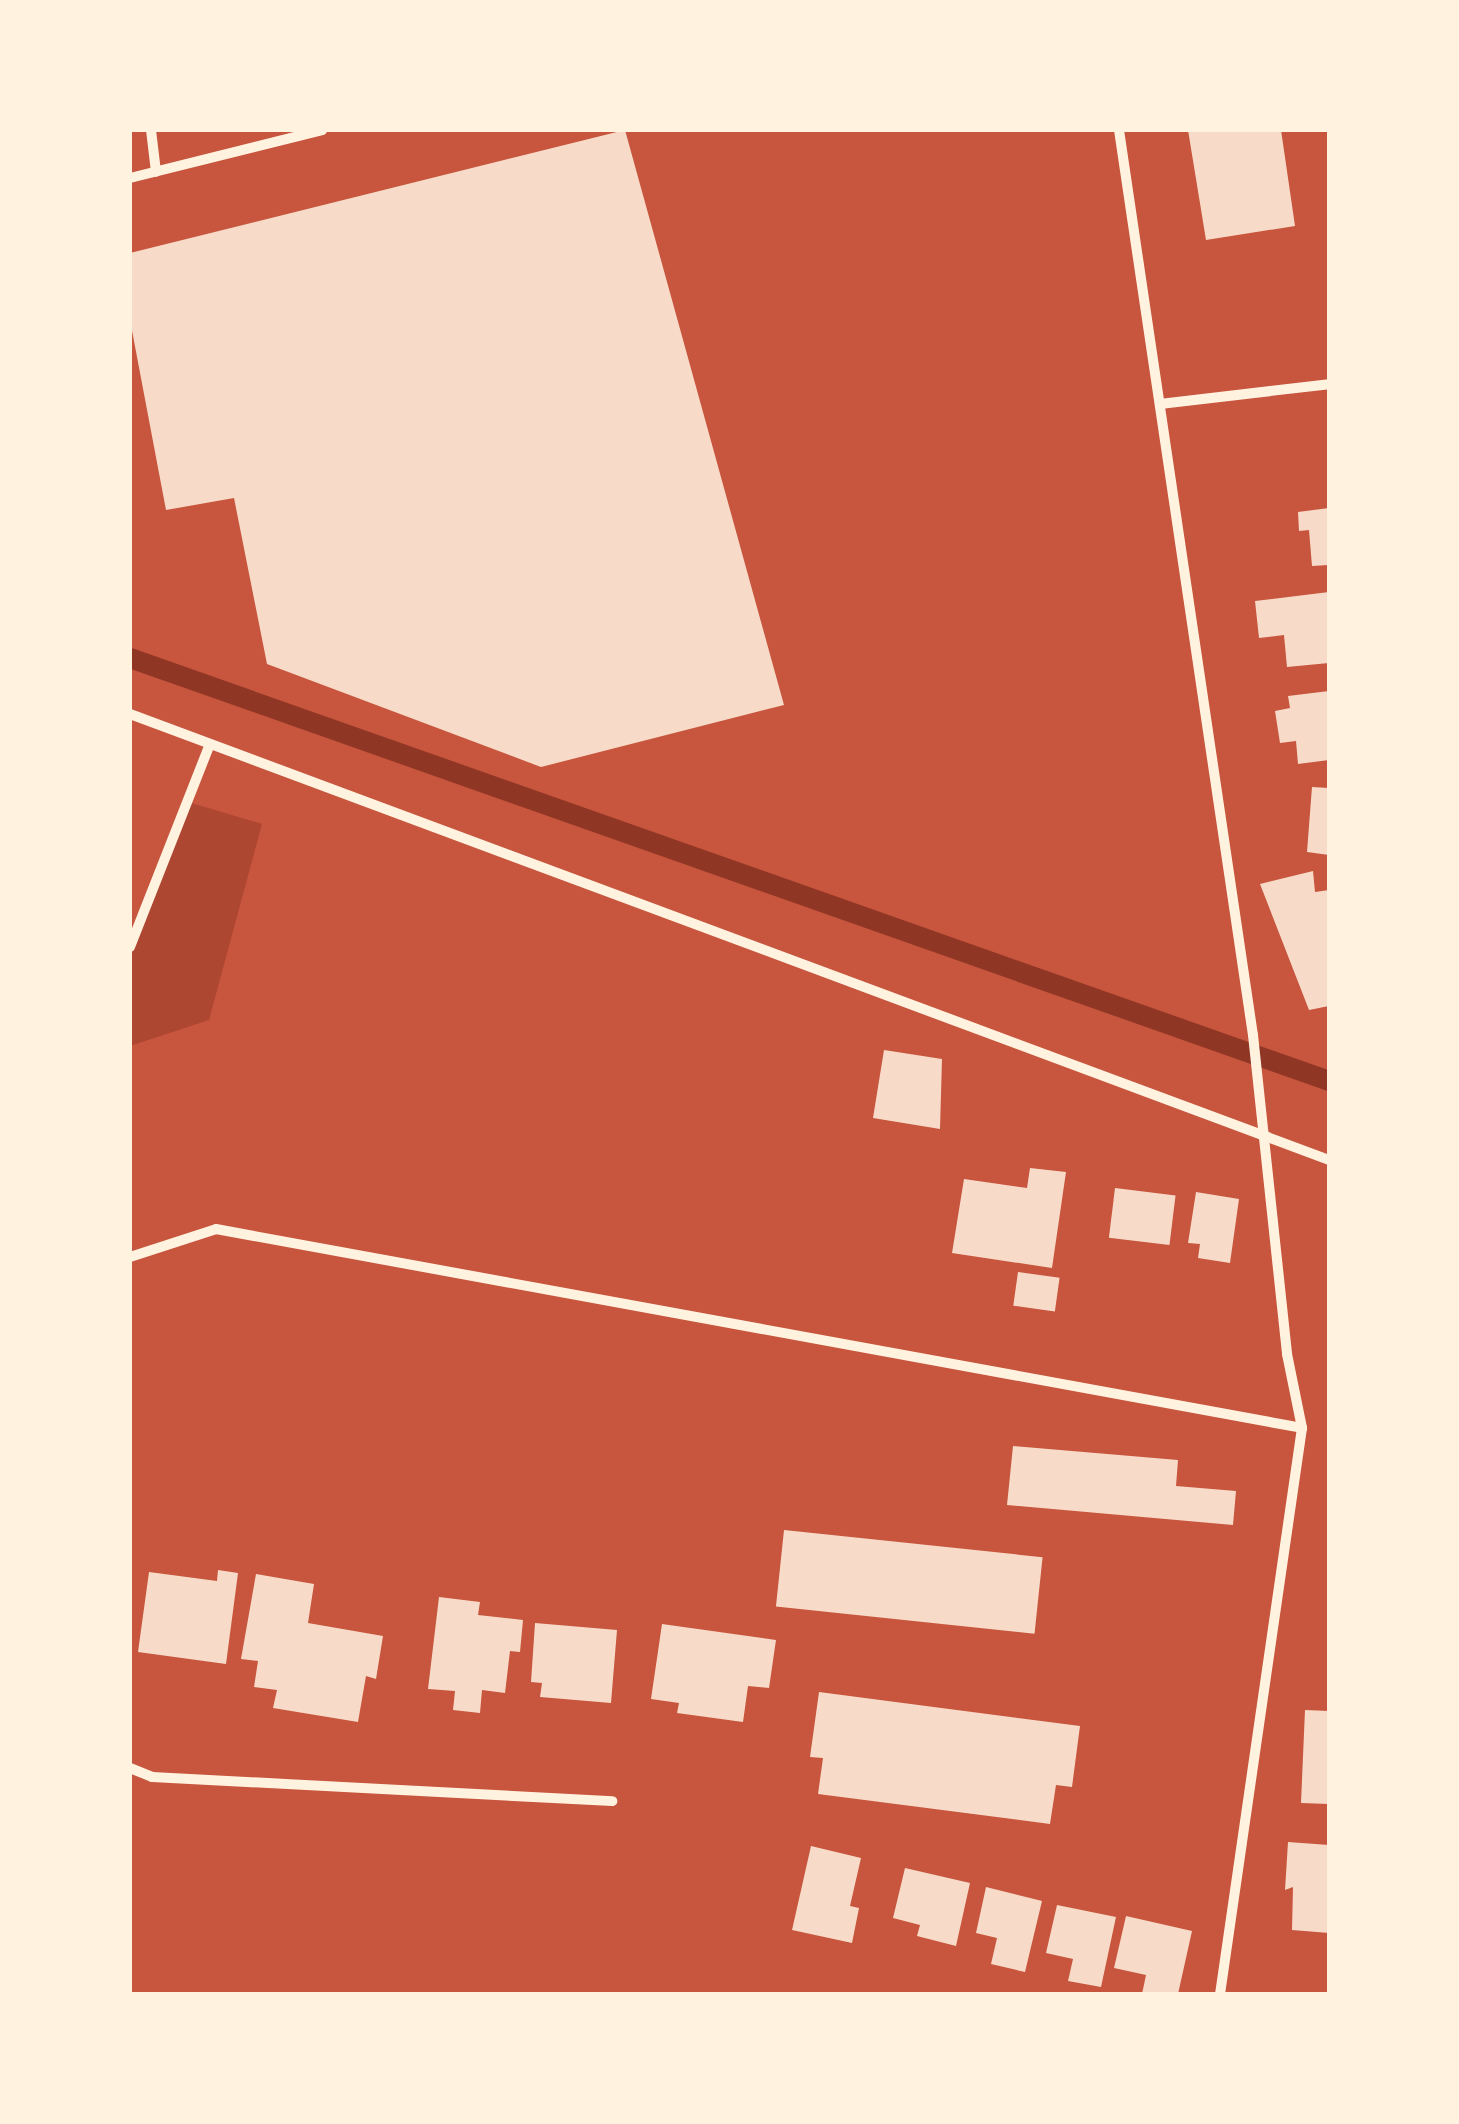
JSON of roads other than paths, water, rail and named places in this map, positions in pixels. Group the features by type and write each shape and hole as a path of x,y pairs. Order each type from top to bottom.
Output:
{"street":[{"path":"151,130 156,172"},
{"path":"130,178 322,130"},
{"path":"1120,130 1253,1035 1288,1354 1302,1428 1220,1994"},
{"path":"1160,404 1329,384"},
{"path":"130,714 1266,1141 1329,1160"},
{"path":"130,947 210,744"},
{"path":"130,1257 216,1229 1302,1428"},
{"path":"130,1768 152,1778 612,1801"}],"waterway":[{"path":"130,658 1329,1081"}]}
